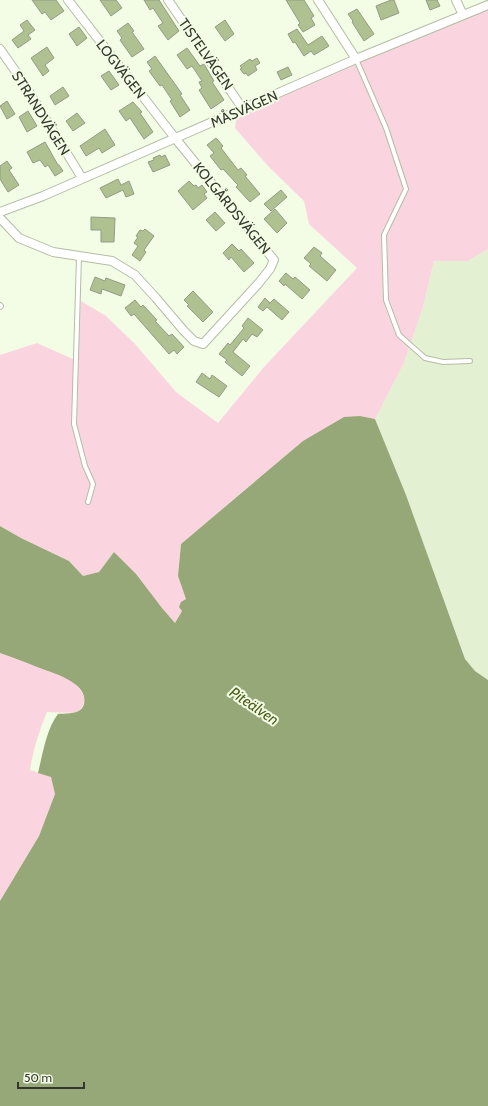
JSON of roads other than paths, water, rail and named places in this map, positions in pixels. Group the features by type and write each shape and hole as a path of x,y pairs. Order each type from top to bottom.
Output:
{"street":[{"name":"LOGVÄGEN","path":"68,0 175,138"},
{"name":"TISTELVÄGEN","path":"168,0 243,109"},
{"path":"318,0 356,59"},
{"path":"456,0 463,15"},
{"name":"MÅSVÄGEN","path":"0,212 43,196 356,59 488,5"},
{"name":"STRANDVÄGEN","path":"0,49 23,82 82,178"},
{"name":"KOLGÅRDSVÄGEN","path":"0,218 19,238 52,252 112,261 135,275 184,330 194,340 203,344 270,269 274,260 175,138"}],"lane":[{"path":"356,59 386,128 406,189 384,235 386,300 399,335 425,358 443,362 470,361"},
{"path":"79,257 74,424 85,466 93,484 88,502"}],"water":[{"name":"Piteälven","path":"360,416 375,419 406,495 465,659 475,671 488,680 488,1106 0,1106 0,901 39,836 55,794 51,777 38,773 45,742 51,727 58,714 74,713 80,710 84,704 84,696 75,684 68,680 0,653 0,526 21,538 69,561 83,576 99,572 114,552 136,574 175,623 182,611 179,607 181,602 186,599 178,576 181,544 303,441 344,417"}]}
